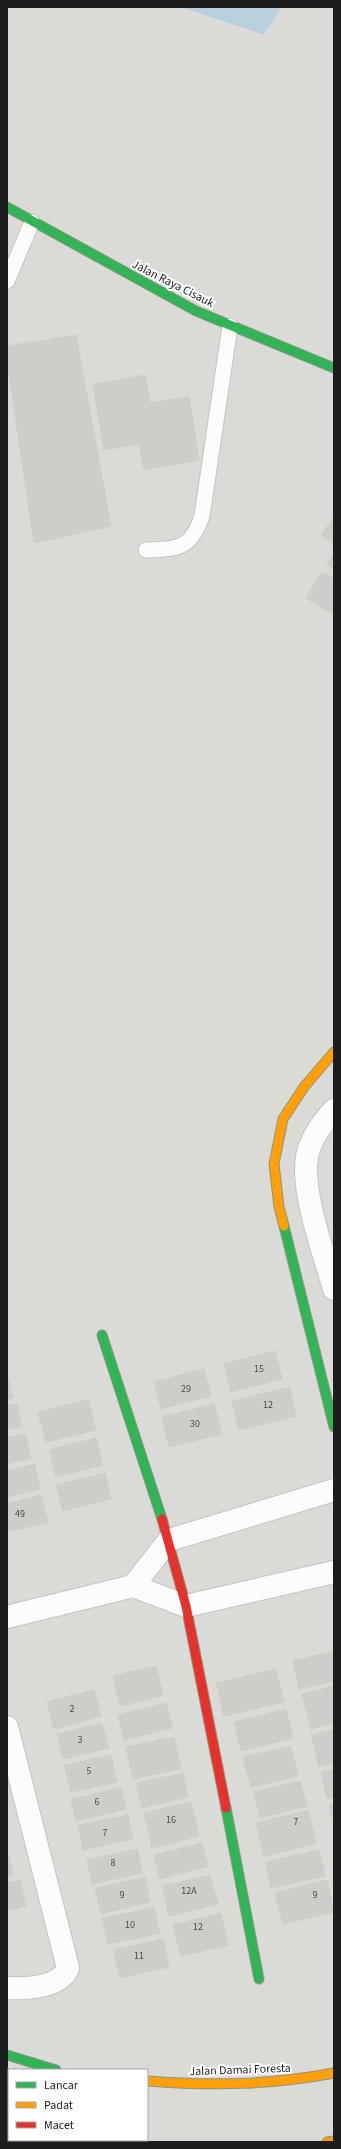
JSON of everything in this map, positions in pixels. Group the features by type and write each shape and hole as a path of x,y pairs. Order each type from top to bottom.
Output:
{"street":[{"name":"Jalan Raya Cisauk","path":"7,207 196,311 334,368"},
{"path":"334,1052 304,1088 283,1119 274,1164 276,1186 283,1222 334,1427"},
{"path":"334,1110 311,1143 307,1156 307,1186 334,1289"},
{"path":"276,1186 307,1186"},
{"path":"102,1335 169,1540 186,1606 260,1979"},
{"path":"133,1586 169,1540 334,1490"},
{"path":"7,1617 133,1586 186,1606 334,1572"},
{"path":"7,1727 68,1968 66,1973 57,1981 18,1989 7,1988"},
{"path":"7,2055 53,2069"},
{"name":"Jalan Damai Foresta","path":"148,2081 201,2085 284,2081 334,2073"},
{"path":"327,2142 334,2141"}],"lane":[{"path":"7,281 32,222"},
{"path":"146,550 173,550 189,542 197,532 202,516 230,326"}],"shaded area":[{"path":"7,7 180,7 264,35 282,7 334,7 334,2142 7,2142"}],"water":[{"path":"180,7 282,7 264,35"}],"building":[{"path":"76,335 111,526 34,543 7,361 7,346"},
{"path":"145,375 150,403 189,397 199,460 144,470 139,444 104,450 93,384"},
{"path":"334,517 334,544 321,535"},
{"path":"334,554 334,569 327,564"},
{"path":"322,572 334,579 334,615 306,598"},
{"path":"275,1351 282,1379 231,1392 224,1364"},
{"path":"204,1369 211,1396 161,1409 154,1382"},
{"path":"7,1374 13,1398 7,1399"},
{"path":"289,1387 296,1416 239,1430 232,1401"},
{"path":"88,1400 96,1430 46,1442 38,1412"},
{"path":"17,1404 22,1426 7,1430 7,1406"},
{"path":"214,1404 222,1434 169,1447 162,1417"},
{"path":"25,1434 31,1458 7,1464 7,1438"},
{"path":"96,1438 103,1465 56,1477 49,1450"},
{"path":"35,1464 40,1489 7,1497 7,1471"},
{"path":"105,1473 111,1499 63,1511 56,1485"},
{"path":"41,1495 48,1522 7,1532 7,1504"},
{"path":"334,1651 334,1681 299,1689 293,1661"},
{"path":"156,1666 163,1695 120,1706 113,1676"},
{"path":"276,1669 284,1702 224,1716 216,1683"},
{"path":"334,1686 334,1723 311,1729 302,1694"},
{"path":"94,1690 101,1716 54,1729 47,1702"},
{"path":"166,1703 172,1728 124,1740 118,1715"},
{"path":"286,1709 293,1738 241,1751 234,1722"},
{"path":"102,1723 109,1748 64,1759 57,1734"},
{"path":"334,1729 334,1763 319,1767 311,1735"},
{"path":"174,1737 181,1769 133,1779 126,1747"},
{"path":"291,1746 298,1776 251,1787 243,1757"},
{"path":"111,1755 117,1782 71,1792 64,1765"},
{"path":"334,1769 334,1797 327,1799 321,1772"},
{"path":"183,1773 188,1797 142,1808 136,1783"},
{"path":"300,1781 307,1806 260,1818 254,1792"},
{"path":"121,1788 126,1809 76,1821 71,1799"},
{"path":"191,1802 199,1836 152,1848 144,1813"},
{"path":"334,1804 334,1824 329,1805"},
{"path":"308,1810 316,1843 264,1856 256,1823"},
{"path":"128,1815 133,1839 83,1850 78,1825"},
{"path":"202,1843 208,1866 160,1879 154,1855"},
{"path":"7,1849 13,1875 7,1877"},
{"path":"137,1849 143,1873 92,1884 87,1860"},
{"path":"319,1850 325,1876 271,1888 265,1862"},
{"path":"210,1875 218,1904 169,1916 162,1886"},
{"path":"145,1877 150,1902 101,1914 95,1888"},
{"path":"20,1880 26,1906 7,1910 7,1883"},
{"path":"327,1880 334,1912 283,1924 275,1893"},
{"path":"154,1908 160,1933 108,1944 102,1918"},
{"path":"221,1913 228,1945 181,1956 173,1925"},
{"path":"163,1939 169,1967 120,1978 114,1950"}],"traffic: fast":[{"path":"7,207 196,311 334,368"},
{"path":"284,1226 334,1427"},
{"path":"102,1335 162,1519"},
{"path":"226,1808 259,1979"},
{"path":"7,2055 53,2069"}],"traffic: slow":[{"path":"284,1226 279,1207 274,1164 283,1119 304,1087 334,1052"},
{"path":"148,2081 218,2084 287,2080 334,2073"},
{"path":"84,2141 90,2142"},
{"path":"327,2142 334,2141"}],"traffic: jam":[{"path":"162,1519 186,1606 226,1808"}]}
